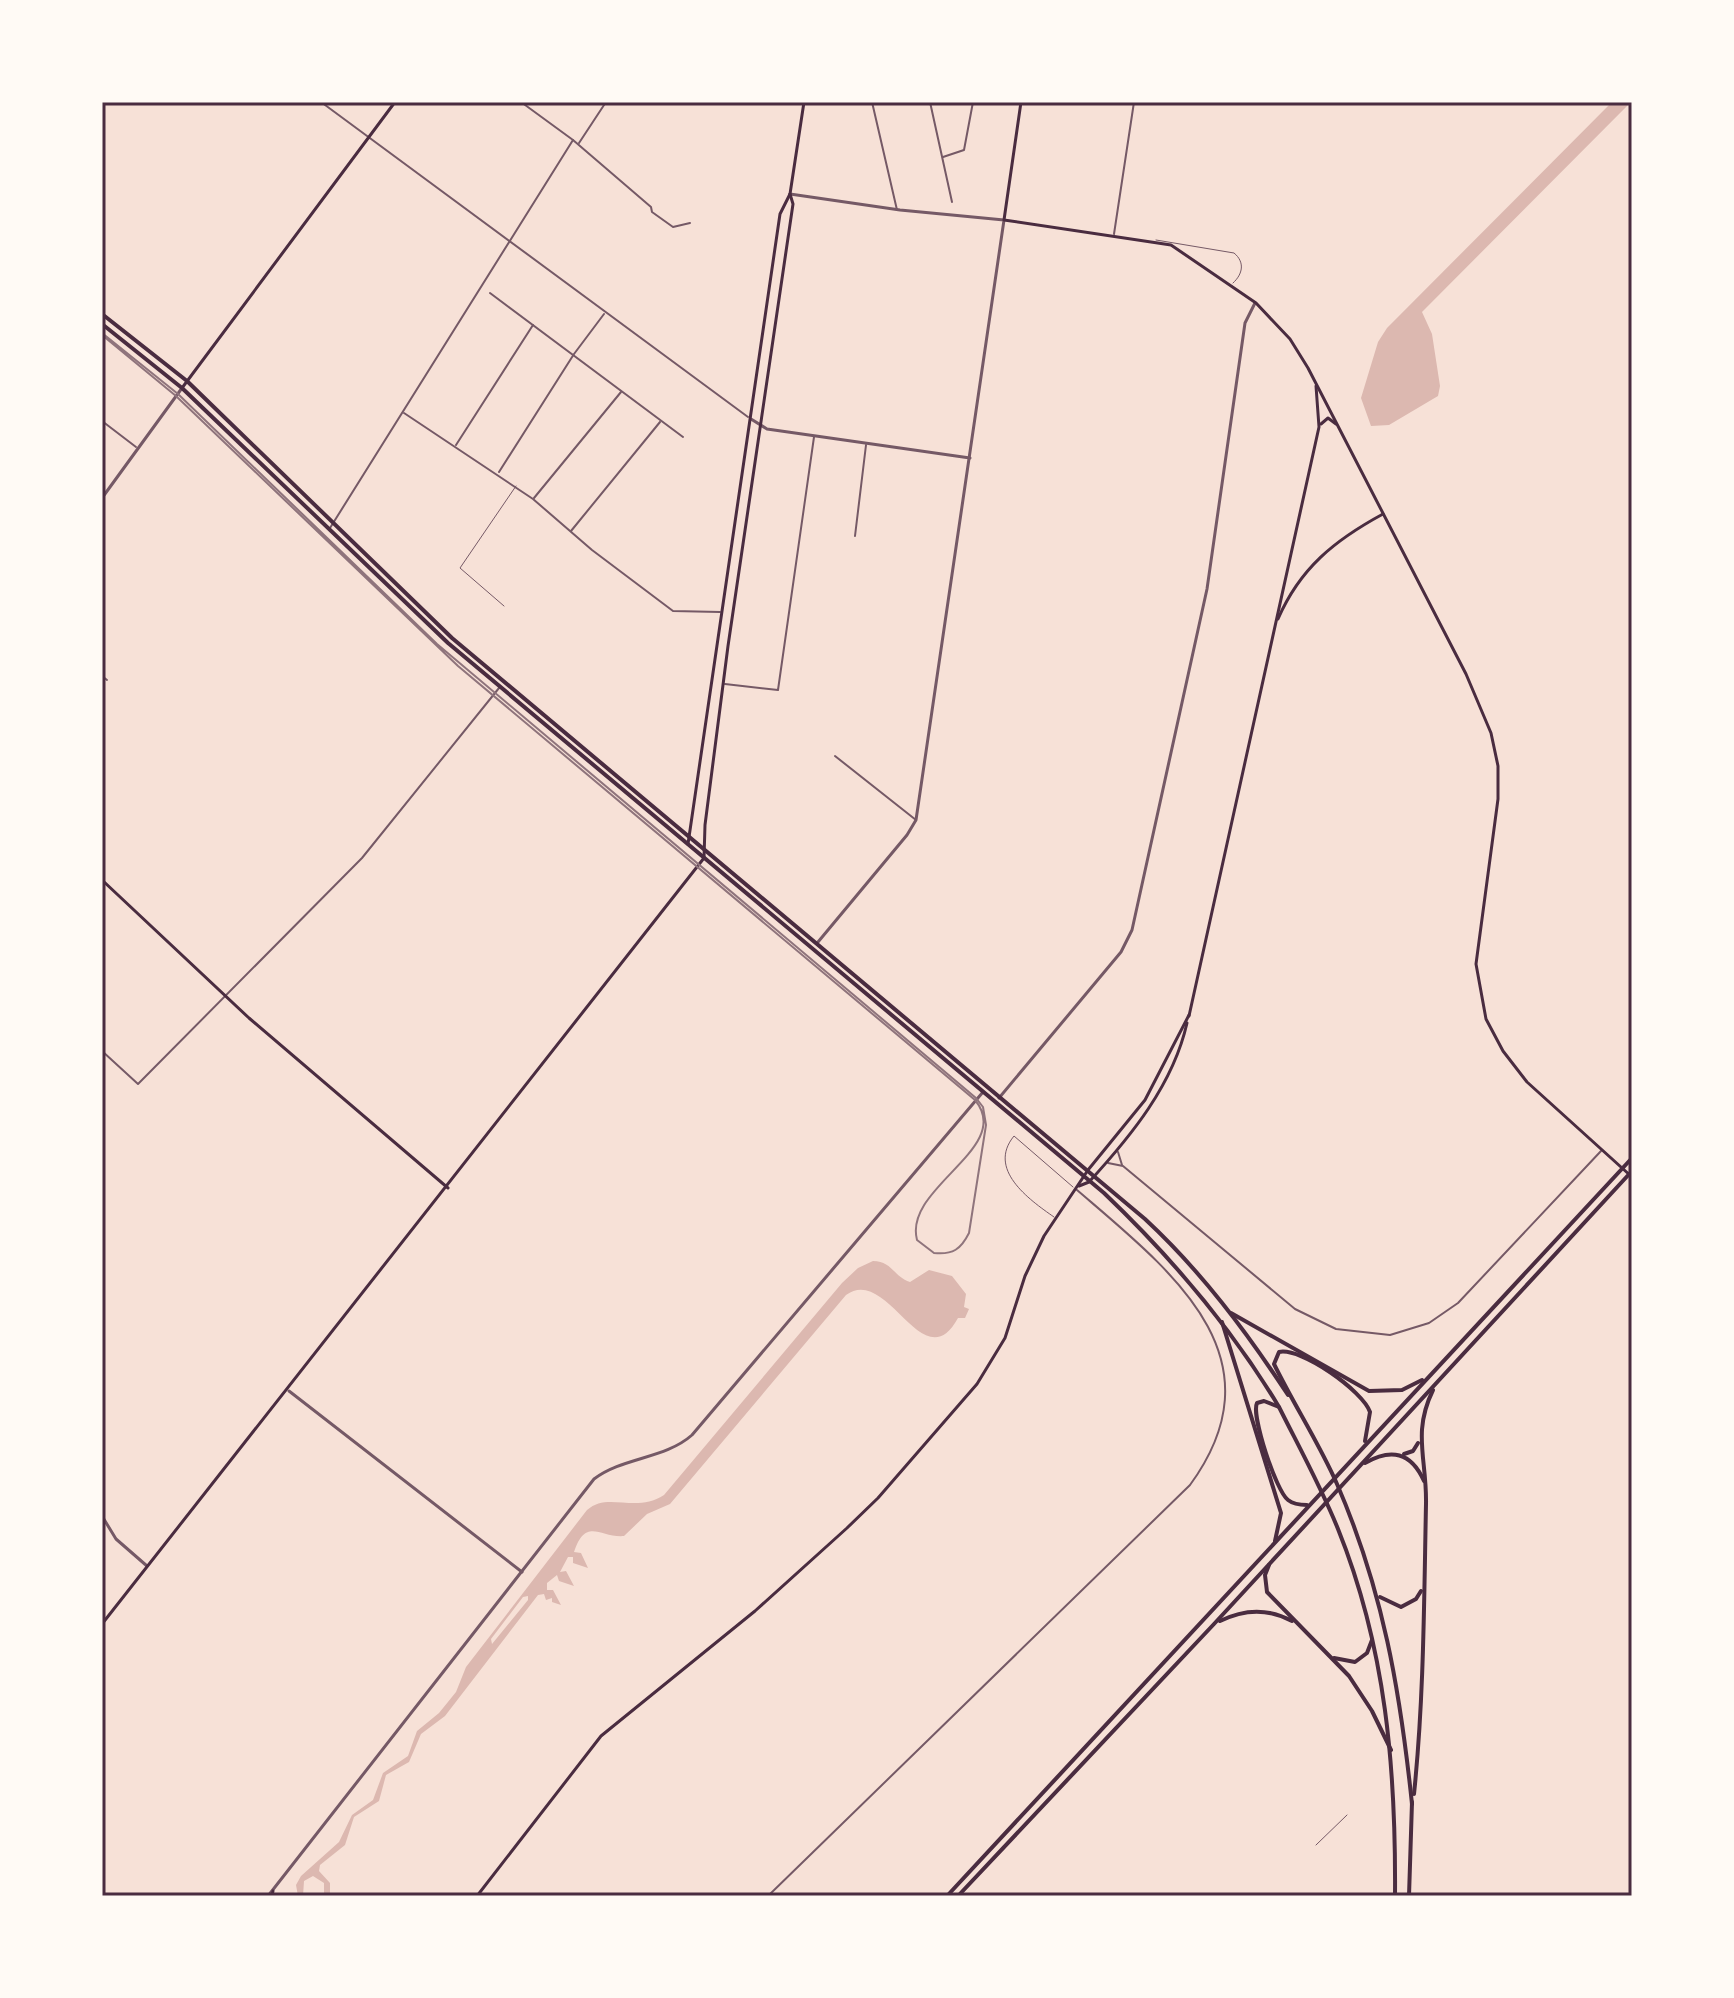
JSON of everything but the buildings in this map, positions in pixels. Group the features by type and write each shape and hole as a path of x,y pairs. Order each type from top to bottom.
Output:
{"main road":[{"path":"182,388 395,102"},
{"path":"688,844 780,214 790,194 804,102"},
{"path":"958,1896 1632,1174 1527,1082 1503,1051 1486,1019 1476,964 1497,814 1495,751 1479,700 1315,382 1290,339 1256,303 1176,248 1156,240 1004,220 1021,102"},
{"path":"102,1624 289,1391 704,858 723,684 793,204 790,194"},
{"path":"102,314 187,381 452,638 818,942 1165,1237 1231,1313 1290,1398"},
{"path":"102,324 182,388 448,643 1089,1182 1158,1245 1222,1322 1279,1407 1325,1498 1353,1571 1373,1638 1393,1756 1395,1896"},
{"path":"1077,1188 1089,1182 1141,1120 1177,1059 1319,427 1315,382"},
{"path":"1319,427 1328,418 1339,426"},
{"path":"1274,630 1295,585 1320,555 1347,534 1384,514"},
{"path":"500,688 504,682"},
{"path":"710,692 722,694"},
{"path":"683,829 690,827"},
{"path":"102,880 225,996 448,1188"},
{"path":"813,948 818,942"},
{"path":"882,1009 882,1004 888,1002"},
{"path":"477,1896 601,1736 798,1573 878,1498 938,1431 1000,1350 1025,1276 1056,1218 1169,1061 1189,1015"},
{"path":"1133,1115 1139,1114 1141,1120"},
{"path":"947,1896 1632,1158"},
{"path":"1231,1313 1369,1391 1402,1390 1428,1377"},
{"path":"1222,1322 1281,1513 1274,1543"},
{"path":"1360,1450 1369,1433 1370,1412 1366,1402 1350,1385 1284,1350 1276,1356 1274,1364 1290,1398 1336,1482 1378,1595 1397,1675 1412,1804"},
{"path":"1409,1896 1424,1585 1425,1484 1419,1438 1420,1422 1435,1386"},
{"path":"1279,1407 1264,1401 1257,1403 1255,1418 1280,1489 1288,1500 1309,1505"},
{"path":"1402,1455 1413,1451 1419,1438"},
{"path":"1359,1467 1384,1453 1402,1455 1413,1462 1425,1484"},
{"path":"1275,1556 1265,1575 1267,1592 1361,1691 1393,1756"},
{"path":"1378,1595 1385,1603 1401,1607 1416,1599 1424,1585"},
{"path":"1214,1624 1238,1613 1265,1612 1298,1624"},
{"path":"1332,1657 1344,1663 1355,1662 1367,1653 1373,1638"}],"street":[{"path":"321,102 760,426 970,458"},
{"path":"521,102 578,144 673,227 690,223"},
{"path":"578,144 606,102"},
{"path":"872,102 897,210"},
{"path":"930,102 952,202"},
{"path":"942,157 964,150 973,102"},
{"path":"1114,234 1134,102"},
{"path":"329,529 573,140"},
{"path":"790,194 897,210 1004,220 916,820 818,942"},
{"path":"490,293 683,437"},
{"path":"998,1105 1000,1096 1121,952 1132,930 1207,589 1245,323 1256,303"},
{"path":"498,473 604,313"},
{"path":"456,446 533,324"},
{"path":"102,498 182,388"},
{"path":"533,499 622,391"},
{"path":"403,412 516,486 673,611 722,613"},
{"path":"102,421 138,449"},
{"path":"571,531 661,421"},
{"path":"723,684 778,690 814,436"},
{"path":"855,536 866,444"},
{"path":"102,676 107,680"},
{"path":"102,1051 138,1084 362,858 500,688"},
{"path":"835,756 916,820"},
{"path":"271,1894 594,1479 619,1463 674,1447 692,1435 982,1092 1000,1096"},
{"path":"1118,1148 1123,1166"},
{"path":"1106,1162 1123,1166 1295,1309 1326,1327 1348,1333 1390,1335 1429,1323 1458,1303 1602,1150"},
{"path":"768,1896 1190,1485 1214,1445 1224,1408 1224,1374 1217,1340 1207,1319 1161,1265 1077,1188"},
{"path":"289,1391 522,1572"},
{"path":"102,1516 118,1541 148,1566"}],"lane":[{"path":"1156,240 1234,253 1241,260 1242,268 1231,284"},
{"path":"504,606 460,568 516,486"},
{"path":"1056,1218 1012,1181 1005,1161 1009,1142 1014,1136 1077,1188"},
{"path":"1316,1845 1347,1815"}],"shaded area":[{"path":"1612,102 1631,102 1422,312 1432,334 1440,386 1438,396 1389,425 1371,426 1361,398 1378,342 1387,328"},
{"path":"873,1261 879,1262 910,1282 929,1270 952,1276 966,1294 964,1307 969,1309 965,1318 958,1318 945,1334 932,1337 918,1331 876,1295 861,1290 846,1295 670,1504 647,1514 624,1536 594,1531 584,1535 574,1552 581,1553 588,1568 573,1563 573,1557 568,1557 560,1572 566,1571 574,1586 559,1581 557,1575 547,1583 547,1590 553,1590 561,1605 552,1602 552,1598 546,1600 544,1594 538,1595 445,1716 421,1734 409,1762 386,1775 379,1801 354,1817 345,1845 320,1865 319,1871 330,1883 330,1896 324,1896 324,1883 313,1876 304,1881 303,1896 298,1896 296,1885 301,1876 339,1842 352,1815 373,1800 383,1773 408,1756 417,1731 439,1713 456,1692 466,1667 587,1510 604,1502 643,1503 664,1495 842,1283 858,1268","holes":["528,1596 492,1644 491,1639 523,1597"]}],"tram line":[{"path":"102,333 178,394 437,644 976,1098 983,1107 986,1125 969,1233 959,1247 951,1252 934,1253 917,1240 917,1221 926,1203 981,1135 983,1118 975,1100 458,666 176,396 102,335"}]}
